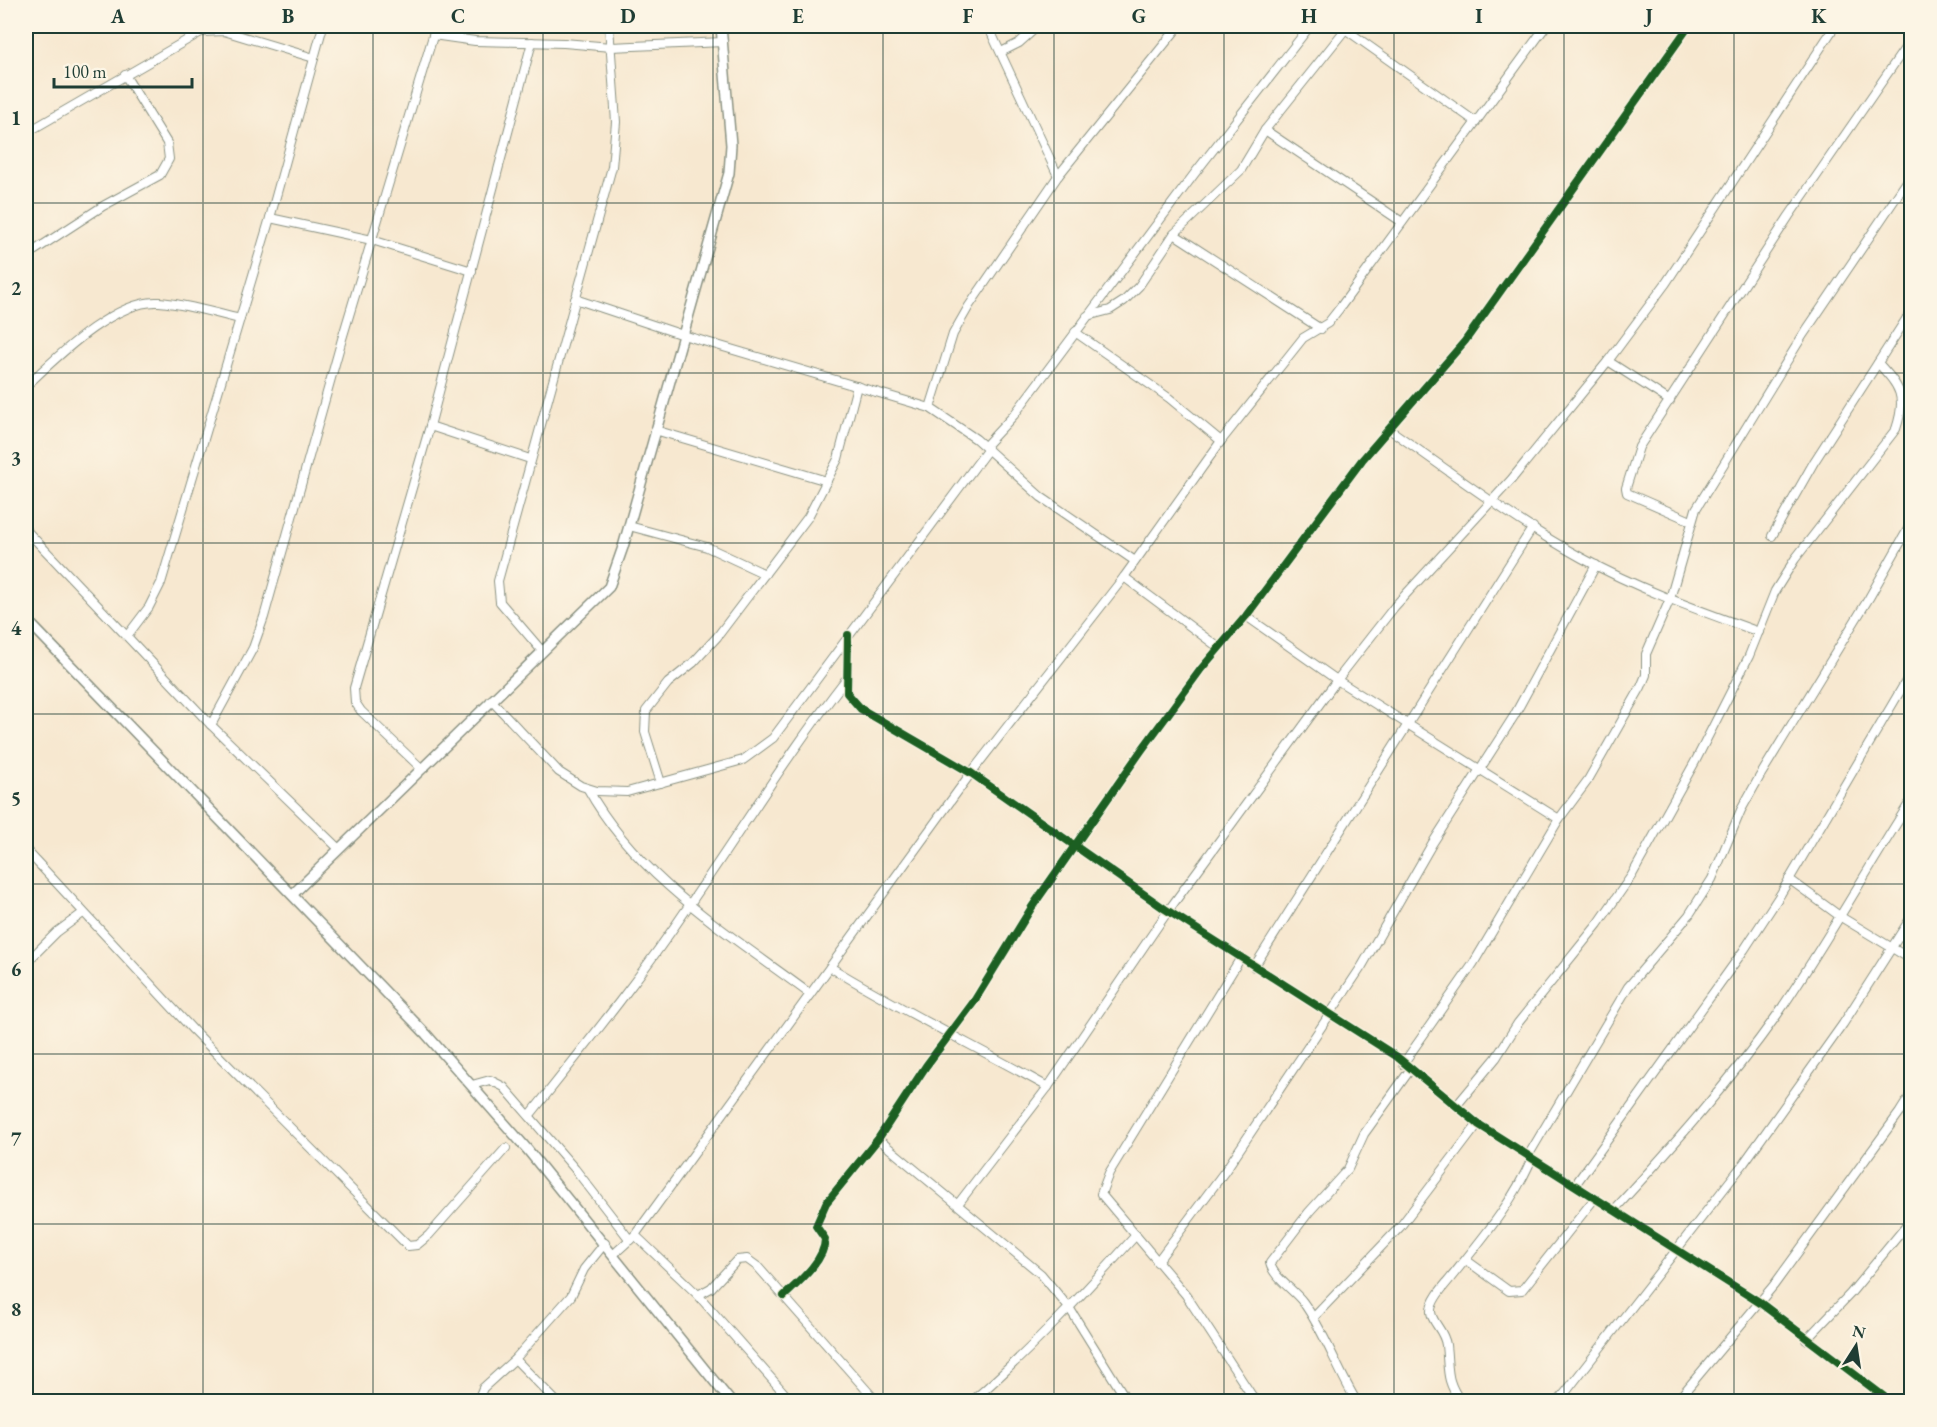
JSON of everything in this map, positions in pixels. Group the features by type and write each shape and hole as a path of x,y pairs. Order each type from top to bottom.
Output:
{"street":[{"path":"127,636 149,607 161,583 270,218 323,26"},
{"path":"211,725 259,633 436,26"},
{"path":"542,651 507,612 498,595 498,581 574,298 612,167 616,122 609,26"},
{"path":"293,894 607,590 629,526 729,173 731,145 721,26"},
{"path":"988,26 1058,176"},
{"path":"1001,52 1019,43 1038,26"},
{"path":"930,408 959,321 1058,176 1179,26"},
{"path":"491,700 558,772 588,789 627,792 743,759 759,749 772,738 986,447 1014,415 1074,332 1310,26"},
{"path":"614,1254 632,1238 971,773 1124,577 1221,441 1303,338 1321,329 1339,309 1546,26"},
{"path":"784,1296 805,1276 823,1249 825,1239 816,1226 818,1215 878,1139 973,1003 1073,847 1218,646 1246,616 1389,429 1465,341 1689,26"},
{"path":"958,1204 1048,1087 1168,911 1337,680 1395,606 1492,501 1608,361 1666,283 1834,26"},
{"path":"1087,316 1100,314 1124,301 1139,286 1174,234 1241,170 1265,130 1346,27 1476,122"},
{"path":"26,133 201,32 224,31 314,58"},
{"path":"433,35 475,41 532,42 611,48 723,42"},
{"path":"1691,521 1631,496 1626,490 1639,447 1789,216 1911,38"},
{"path":"422,769 361,711 354,696 430,426 532,42"},
{"path":"26,256 103,206 155,178 165,168 170,154 167,143 125,75"},
{"path":"1265,130 1402,222"},
{"path":"1357,1401 1314,1317 1295,1291 1272,1270 1270,1263 1309,1212 1348,1169 1364,1134 1473,964 1559,819 1588,780 1646,675 1646,654 1670,599 1691,521 1727,454 1845,271 1911,174"},
{"path":"270,218 372,240 472,271"},
{"path":"1174,234 1321,329"},
{"path":"574,298 683,334 930,408 986,447 1041,496 1135,561"},
{"path":"26,386 93,329 135,306 158,302 240,319"},
{"path":"1772,537 1814,462 1911,310"},
{"path":"1074,332 1169,398 1221,441"},
{"path":"1608,361 1670,401"},
{"path":"1457,1106 1496,1059 1518,1023 1598,924 1632,875 1696,760 1749,656 1775,591 1796,559 1896,429 1902,409 1900,390 1878,363"},
{"path":"662,783 645,732 646,711 668,683 693,663 717,637 808,517 838,459 858,386"},
{"path":"430,426 530,459"},
{"path":"1389,429 1492,501 1596,565 1670,599 1759,632"},
{"path":"655,430 827,481"},
{"path":"1461,1401 1448,1379 1443,1332 1431,1311 1442,1289 1508,1206 1530,1157 1628,987 1689,915 1712,879 1742,810 1760,776 1869,598 1911,522"},
{"path":"629,526 707,547 765,574"},
{"path":"1254,967 1533,527"},
{"path":"26,530 211,725 339,849"},
{"path":"1157,1262 1225,1171 1331,1014 1478,769 1514,716 1596,565"},
{"path":"1124,577 1218,646"},
{"path":"1246,616 1337,680 1559,819"},
{"path":"26,619 293,894 472,1085 614,1254 731,1401"},
{"path":"848,635 847,693 861,709 971,773 1073,847 1240,959 1396,1056 1406,1067 1478,1124 1759,1302 1806,1340 1891,1401"},
{"path":"1575,1185 1744,950 1789,879 1911,671"},
{"path":"530,1115 613,1011 691,904 792,752 847,678"},
{"path":"588,789 607,823 641,859 691,904 810,994"},
{"path":"1614,1210 1725,1085 1777,1014 1841,917 1911,799"},
{"path":"26,850 193,1030 408,1246 417,1245 429,1235 506,1148"},
{"path":"1789,879 1841,917 1911,960"},
{"path":"26,963 57,932 83,913"},
{"path":"1558,1401 1744,1163 1843,1024 1911,916"},
{"path":"1240,959 1104,1180 1101,1190 1103,1199 1136,1235 1198,1312 1256,1401"},
{"path":"830,967 893,1006 1048,1087"},
{"path":"472,1085 490,1080 499,1083 530,1115 632,1238 698,1295 792,1401"},
{"path":"1676,1401 1759,1302 1816,1229 1911,1093"},
{"path":"1314,1317 1400,1227 1478,1124"},
{"path":"878,1139 1041,1274 1070,1309 1128,1401"},
{"path":"1466,1260 1509,1291 1522,1290 1595,1198"},
{"path":"1806,1340 1850,1294 1911,1219"},
{"path":"971,1401 1019,1361 1070,1309 1136,1235"},
{"path":"477,1401 483,1388 515,1359 571,1296 584,1269 605,1244"},
{"path":"698,1295 711,1288 732,1264 742,1258 758,1267 877,1401"},
{"path":"515,1359 557,1401"}],"cycle path":[{"path":"784,1296 810,1270 821,1255 825,1239 816,1226 826,1203 878,1139 926,1066 973,1003 1032,907 1141,751 1201,669 1246,616 1362,460 1465,341 1689,26"},
{"path":"848,635 847,693 861,709 971,773 1165,909 1396,1056 1478,1124 1759,1302 1891,1402"}]}
